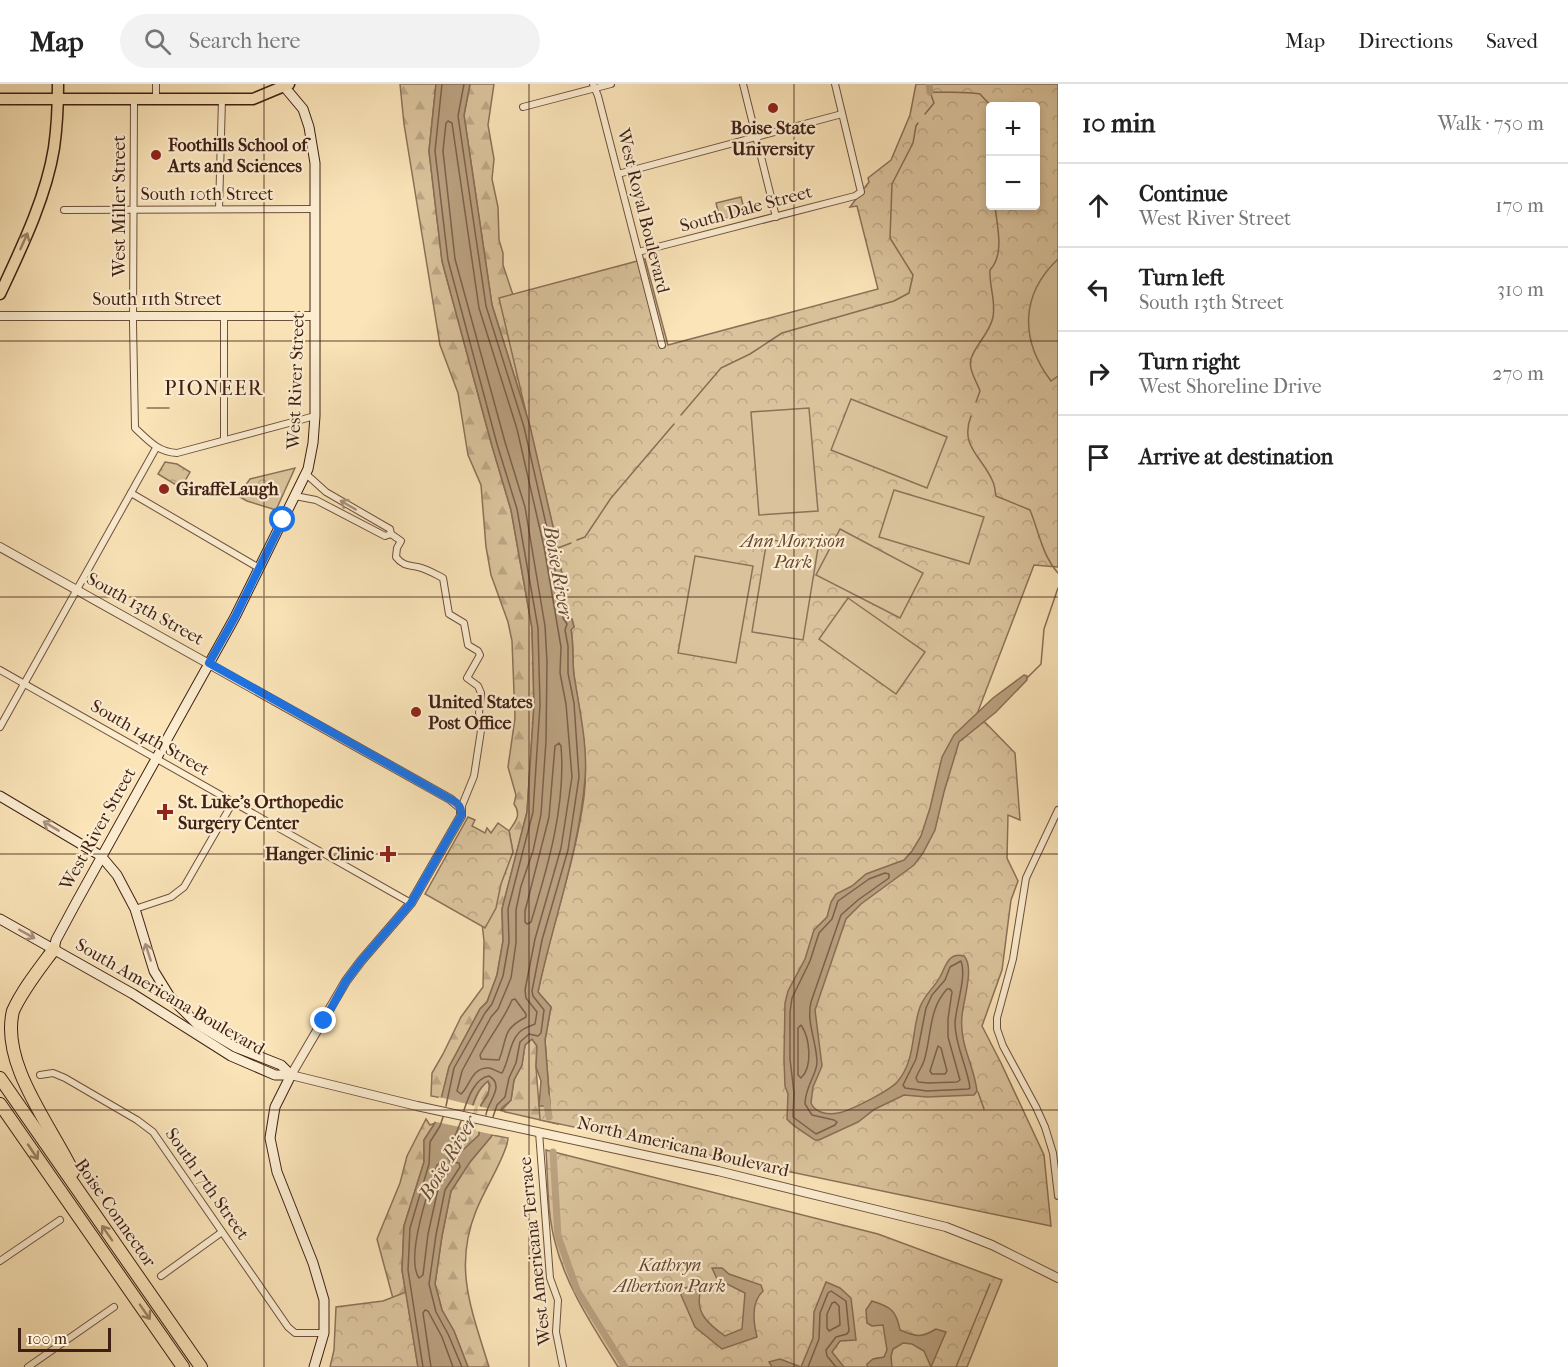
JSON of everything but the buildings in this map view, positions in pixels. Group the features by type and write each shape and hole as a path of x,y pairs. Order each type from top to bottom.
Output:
{"highway":[{"path":"54,950 13,1011 8,1042 10,1059 18,1077 72,1169 87,1204"},
{"name":"Boise Connector","path":"0,1078 201,1367"},
{"name":"Boise Connector","path":"0,1104 183,1367"}],"main road":[{"path":"0,294 32,225 39,203 54,148 58,84"},
{"path":"0,99 252,99 285,85"},
{"name":"West River Street","path":"54,950 56,940 101,856 209,663 259,568 305,473 313,443 315,416 315,163 309,127 303,109 285,85"},
{"path":"0,796 101,856"},
{"name":"South Americana Boulevard","path":"101,856 117,875 135,909 154,971 170,997 198,1025 225,1041 281,1065 291,1075"},
{"name":"South Americana Boulevard","path":"0,919 133,994 231,1056 275,1075 291,1075"},
{"path":"291,1075 275,1107 270,1138 277,1172 319,1280 324,1300 324,1333 314,1367"}],"street":[{"path":"156,84 156,99"},
{"path":"523,107 594,86 611,84"},
{"path":"743,84 776,216"},
{"path":"618,174 842,114 835,84"},
{"name":"West Royal Boulevard","path":"594,86 662,345"},
{"name":"West Miller Street","path":"134,99 134,425 156,448"},
{"path":"219,209 222,99"},
{"name":"South Dale Street","path":"638,252 855,196 861,192 842,114"},
{"name":"South 10th Street","path":"64,210 314,209"},
{"path":"224,315 224,440"},
{"name":"South 11th Street","path":"0,316 315,316"},
{"path":"0,727 156,448 165,453 177,453 315,416"},
{"path":"291,1075 346,981 411,903 461,816 461,808 474,776 482,724 479,713 482,693 478,686 467,678 480,655 468,645 464,623 449,614 442,578 430,571 408,567 401,563 396,557 401,541 391,534 390,529 326,492 305,473"},
{"path":"131,493 138,500 259,568"},
{"path":"295,496 315,500 385,536 391,534"},
{"name":"South 13th Street","path":"0,547 450,799 461,808"},
{"name":"South 14th Street","path":"0,670 411,903"},
{"path":"135,909 171,897 184,887 233,802"},
{"path":"1058,810 1026,878 1013,959 997,1018 997,1029 1003,1046 1046,1127 1053,1153 1058,1196"},
{"name":"South 17th Street","path":"40,1075 52,1073 65,1078 137,1120 153,1132 288,1327 295,1334 324,1333"},
{"name":"North Americana Boulevard","path":"291,1075 426,1108 718,1171 946,1227 992,1245 1058,1278"},
{"name":"West Americana Terrace","path":"539,1131 550,1278 558,1300 556,1332 563,1367"},
{"path":"0,1261 60,1220"},
{"path":"161,1276 222,1232"},
{"path":"28,1367 114,1307"}],"green space":[{"path":"400,84 436,84 429,151 442,261 511,510 532,628 534,705 527,812 502,909 503,941 497,975 487,1002 480,1009 449,1067 442,1098 431,1096 432,1073 461,1017 483,987 482,923 513,852 509,831 518,815 514,804 516,795 508,767 515,718 512,641 508,622 491,575 486,547 481,485 468,455 458,393 440,345 404,124"},
{"path":"470,84 494,84 488,125 494,159 492,179 498,207 499,240 503,253 503,265 516,304 530,426 492,305 464,115"},
{"name":"Ann Morrison Park","path":"916,84 1058,84 1058,567 1034,565 977,714 1015,753 1020,820 1008,815 1007,858 1018,881 1011,900 1002,970 982,1026 1044,1155 1051,1226 540,1120 539,1105 550,1105 545,1040 551,1007 538,992 575,846 584,797 585,767 573,669 571,629 574,627 572,619 569,618 557,544 499,298 645,259 668,345 878,289 857,206 850,207 869,182 868,178 891,160 910,115"},
{"path":"741,197 745,213 720,220 716,203"},
{"path":"1058,259 1058,376 1051,381 1034,350 1029,318 1031,303 1037,287"},
{"path":"851,399 947,437 927,488 831,450"},
{"path":"809,408 818,511 759,515 751,412"},
{"path":"165,462 177,464 190,472 181,488 158,474"},
{"path":"295,468 276,510 238,496 250,479"},
{"path":"894,490 984,517 969,564 879,537"},
{"path":"840,529 923,573 900,618 816,575"},
{"path":"767,539 818,548 803,640 752,632"},
{"path":"695,556 753,566 736,663 678,653"},
{"path":"848,598 925,652 896,694 819,639"},
{"path":"573,639 598,705 558,1124 501,1111 511,1100 514,1080 522,1065 525,1045 532,1039 537,1046 539,1105 550,1106 558,909 574,851"},
{"path":"468,817 475,820 472,826 485,833 487,828 491,833 498,823 509,831 513,852 501,884 496,908 485,928 425,894"},
{"path":"488,1081 489,1089 480,1109 479,1135 450,1163 464,1132 476,1096"},
{"path":"426,1119 430,1125 435,1123 424,1140 424,1162 404,1226 402,1270 418,1367 395,1306 377,1239 400,1183 407,1156"},
{"path":"492,1135 508,1138 507,1144 476,1211 469,1232 466,1252 467,1289 489,1367 468,1367 454,1331 442,1310 435,1284 451,1191 470,1162"},
{"name":"Kathryn Albertson Park","path":"546,1150 878,1234 1002,1280 967,1367 618,1367 573,1291 560,1259 550,1220"},
{"path":"406,1292 418,1367 330,1367 334,1350 336,1307 383,1301"}],"water":[{"name":"Boise River","path":"436,84 470,84 464,115 492,305 530,426 557,544 569,618 572,619 574,627 571,630 573,669 586,766 577,833 538,992 551,1007 545,1040 550,1106 539,1106 541,1081 536,1067 537,1046 532,1039 525,1045 522,1065 514,1080 511,1100 502,1108 491,1137 470,1162 451,1191 442,1236 435,1284 442,1310 454,1331 468,1367 418,1367 402,1270 404,1226 424,1162 424,1140 435,1123 449,1067 480,1009 487,1002 497,975 503,941 502,909 527,812 534,705 532,628 511,510 442,261 429,151","holes":["488,1081 490,1085 488,1095 481,1105 479,1135 451,1161 479,1091"]},
{"path":"1024,675 1027,676 1027,680 996,712 959,742 935,830 923,853 914,865 861,904 846,919 815,1010 822,1066 813,1087 811,1103 822,1112 838,1113 870,1100 898,1081 908,1064 922,1002 938,981 948,961 954,956 964,956 967,961 968,976 962,1026 977,1091 974,1095 927,1097 904,1095 875,1109 858,1122 815,1140 787,1119 788,1094 785,1086 784,1059 785,1003 788,991 805,959 814,930 827,917 836,894 852,886 866,874 904,860 912,851 921,836 930,808 942,757 954,735 993,698"},
{"path":"712,1268 722,1268 729,1274 761,1285 763,1291 756,1301 754,1312 757,1337 722,1349 695,1327 681,1295 682,1289 694,1285 701,1290 699,1305 701,1311 713,1327 725,1336 742,1329 745,1293 717,1279"},
{"path":"826,1282 840,1288 851,1298 856,1340 840,1341 832,1352 844,1367 801,1367 813,1338 814,1312"},
{"path":"872,1301 892,1310 900,1330 919,1336 936,1329 946,1332 931,1367 924,1351 912,1344 903,1343 893,1349 892,1367 867,1367 873,1359 884,1357 887,1350 883,1325 872,1326 867,1323 866,1310"},
{"path":"780,1359 801,1367 772,1367 769,1362"}],"pier":[{"path":"439,1097 475,1106 469,1129 432,1121"},
{"path":"478,1106 504,1112 495,1135 476,1131"}],"waterway":[{"path":"929,84 930,92"},
{"path":"925,114 934,103 930,92 980,94 987,102"},
{"path":"681,415 721,368 750,354 782,333 894,301 909,293 913,275 890,238 892,184 913,143 918,123"},
{"path":"976,402 980,391 970,363 993,317 990,270 995,263 999,248 995,210"},
{"path":"147,408 169,408"},
{"path":"971,416 968,427 970,444 989,473 996,496 1030,510 1044,551 1058,573"},
{"path":"577,540 585,537 611,498 674,424"},
{"name":"Boise River","path":"558,548 571,543"},
{"path":"1027,678 1041,664 1044,629 1058,588"},
{"path":"978,1092 984,1109"},
{"path":"546,1097 549,1117"},
{"path":"553,1152 558,1236 577,1290 625,1367"},
{"path":"956,1367 990,1284"}],"place":[{"name":"Boise State University","path":"773,108"},
{"name":"Foothills School of Arts and Sciences","path":"156,155"},
{"name":"GiraffeLaugh","path":"164,489"},
{"name":"United States Post Office","path":"416,712"},
{"name":"St. Luke's Orthopedic Surgery Center","path":"165,812"},
{"name":"Hanger Clinic","path":"388,854"}],"district":[{"name":"PIONEER","path":"214,388"}],"route":[{"path":"283,520 235,617 209,663 450,799 458,804 462,811 411,903 346,981 324,1021"}]}
